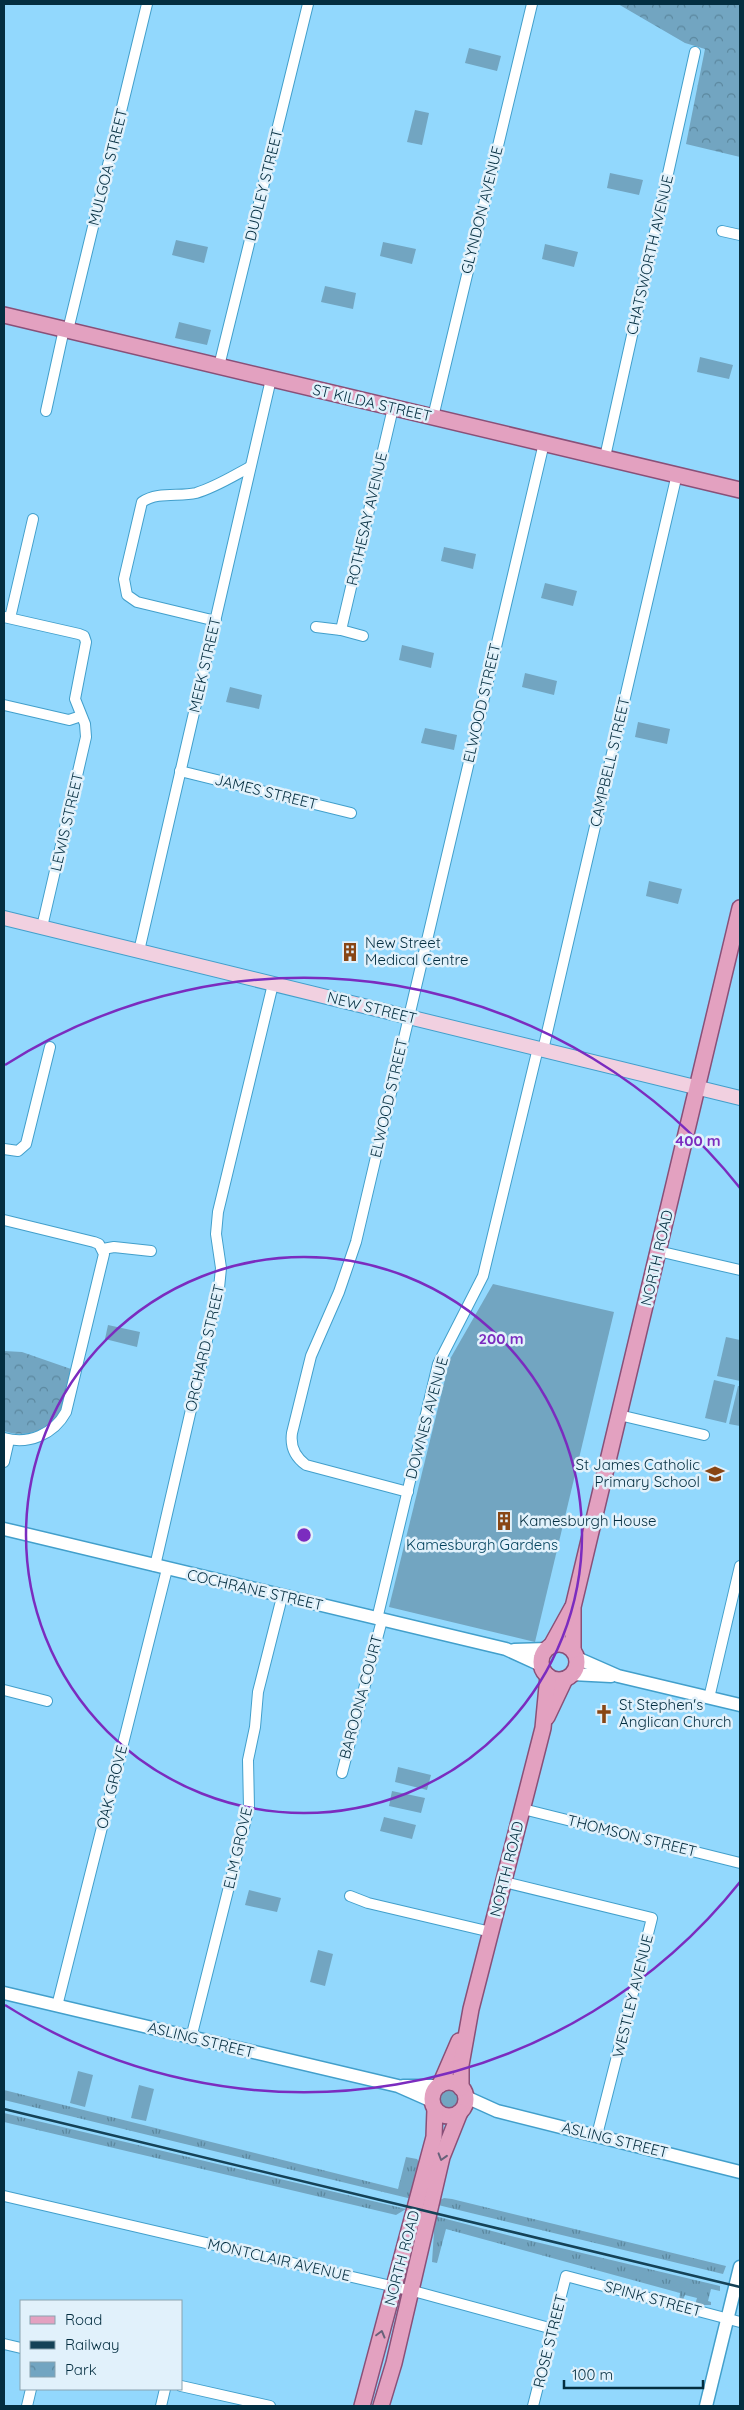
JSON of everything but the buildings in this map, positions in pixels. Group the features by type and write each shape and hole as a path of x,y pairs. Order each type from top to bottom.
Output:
{"main road":[{"name":"ST KILDA STREET","path":"4,315 740,490"},
{"name":"NORTH ROAD","path":"575,1654 573,1607 738,924 740,908"},
{"name":"NEW STREET","path":"4,918 740,1098"},
{"name":"NORTH ROAD","path":"549,1647 573,1607"},
{"path":"563,1644 575,1654 576,1669 569,1677 559,1680 544,1670 543,1653 549,1647 563,1644"},
{"name":"NORTH ROAD","path":"381,2406 394,2363 442,2157 462,2101 461,2065 471,2009 542,1728 544,1670"},
{"name":"NORTH ROAD","path":"542,1728 569,1677"},
{"name":"NORTH ROAD","path":"439,2086 471,2009"},
{"path":"451,2083 462,2101 450,2116 444,2116 434,2105 435,2090 439,2086 451,2083"},
{"name":"NORTH ROAD","path":"362,2406 434,2137 434,2105"}],"street":[{"name":"MULGOA STREET","path":"46,411 147,4"},
{"name":"DUDLEY STREET","path":"219,366 308,4"},
{"name":"GLYNDON AVENUE","path":"433,417 532,4"},
{"name":"CHATSWORTH AVENUE","path":"604,457 695,52"},
{"path":"722,231 740,235"},
{"name":"MEEK STREET","path":"139,951 271,379"},
{"name":"ROTHESAY AVENUE","path":"341,630 394,408"},
{"name":"ELWOOD STREET","path":"408,1492 306,1465 295,1454 291,1441 311,1356 339,1292 356,1242 544,443"},
{"path":"216,621 138,602 127,595 124,579 142,502 156,497 195,493 250,467"},
{"name":"CAMPBELL STREET","path":"540,1049 677,474"},
{"path":"7,618 33,519"},
{"name":"LEWIS STREET","path":"7,618 84,636 87,647 75,698 86,736 42,927"},
{"path":"316,627 341,630 363,636"},
{"path":"4,704 69,720 81,716"},
{"name":"JAMES STREET","path":"180,771 351,813"},
{"name":"ORCHARD STREET","path":"161,1567 219,1288 221,1268 216,1234 218,1212 273,984"},
{"path":"4,1149 18,1151 26,1144 50,1048"},
{"name":"DOWNES AVENUE","path":"379,1620 438,1364 483,1276 540,1049"},
{"path":"4,1462 6,1439 26,1440 48,1432 62,1420 66,1412 104,1259 103,1249 94,1242 5,1220"},
{"path":"103,1249 114,1247 151,1251"},
{"path":"658,1251 740,1270"},
{"path":"619,1415 704,1435"},
{"name":"COCHRANE STREET","path":"4,1529 282,1597 506,1649 549,1647"},
{"path":"709,1698 740,1566"},
{"name":"OAK GROVE","path":"58,2006 161,1567"},
{"name":"ELM GROVE","path":"191,2038 247,1814 249,1800 248,1760 255,1727 258,1692 282,1597"},
{"name":"BAROONA COURT","path":"342,1773 379,1620"},
{"name":"COCHRANE STREET","path":"506,1649 544,1670"},
{"path":"575,1654 618,1676 740,1705"},
{"path":"569,1677 618,1676"},
{"path":"4,1690 47,1701"},
{"name":"THOMSON STREET","path":"523,1809 740,1863"},
{"name":"WESTLEY AVENUE","path":"504,1882 652,1918 598,2135"},
{"path":"350,1896 491,1932"},
{"name":"ASLING STREET","path":"4,1993 398,2086 439,2086"},
{"name":"ASLING STREET","path":"398,2086 434,2105"},
{"name":"ASLING STREET","path":"462,2101 738,2170"},
{"name":"MONTCLAIR AVENUE","path":"4,2196 411,2291 553,2329"},
{"path":"706,2406 740,2267"},
{"name":"SPINK STREET","path":"566,2276 740,2322"},
{"name":"ROSE STREET","path":"533,2406 566,2276"},
{"path":"4,2344 20,2348"},
{"path":"182,2386 270,2406"},
{"path":"27,2406 31,2390"},
{"path":"161,2406 165,2390"}],"green space":[{"path":"618,4 740,4 740,157 686,144 705,49 685,43"},
{"path":"469,48 501,56 497,71 465,63"},
{"path":"415,110 429,113 422,145 407,142"},
{"path":"610,173 643,180 639,195 607,188"},
{"path":"176,240 208,247 204,263 172,255"},
{"path":"383,242 416,249 412,264 380,256"},
{"path":"545,244 578,252 574,267 542,259"},
{"path":"325,286 356,293 353,309 321,302"},
{"path":"179,322 211,330 207,345 175,338"},
{"path":"700,357 733,365 729,379 697,372"},
{"path":"444,547 476,554 473,569 441,561"},
{"path":"545,583 577,591 573,606 541,598"},
{"path":"402,645 434,653 431,668 399,660"},
{"path":"525,673 557,681 554,695 522,687"},
{"path":"230,687 262,695 259,709 226,702"},
{"path":"638,722 670,729 667,744 635,737"},
{"path":"425,728 457,735 454,750 421,743"},
{"path":"649,881 682,889 678,904 646,896"},
{"name":"Kamesburgh Gardens","path":"493,1284 614,1312 535,1642 389,1607 450,1359"},
{"path":"108,1325 140,1332 137,1347 105,1339"},
{"path":"726,1337 740,1340 740,1381 717,1376"},
{"path":"4,1351 22,1352 71,1369 68,1389 58,1415 52,1422 38,1431 21,1434 4,1431"},
{"path":"714,1380 735,1385 726,1423 705,1418"},
{"path":"738,1386 740,1386 740,1426 729,1424"},
{"path":"398,1767 431,1775 427,1790 395,1782"},
{"path":"392,1791 425,1798 421,1813 389,1806"},
{"path":"384,1817 416,1825 412,1839 380,1831"},
{"path":"249,1890 281,1898 277,1912 245,1905"},
{"path":"318,1950 333,1954 325,1986 310,1982"},
{"path":"78,2071 93,2075 85,2107 70,2103"},
{"path":"139,2085 154,2089 146,2121 131,2118"},
{"path":"449,2089 456,2092 459,2099 456,2106 449,2109 442,2106 439,2099 442,2092"},
{"path":"4,2090 398,2189 406,2157 417,2159 421,2165 412,2199 4,2100"},
{"path":"4,2113 406,2209 396,2215 4,2122"},
{"path":"444,2198 726,2266 723,2274 438,2205 440,2200"},
{"path":"435,2216 720,2286 720,2291 711,2289 708,2301 711,2302 711,2305 695,2305 697,2298 685,2295 682,2302 679,2301 680,2293 446,2229 437,2263 432,2262"}],"railway":[{"path":"4,2109 740,2287"}],"place":[{"name":"New Street Medical Centre","path":"350,952"},
{"name":"St James Catholic Primary School","path":"715,1474"},
{"name":"Kamesburgh House","path":"504,1521"},
{"name":"St Stephen's Anglican Church","path":"604,1714"}]}
